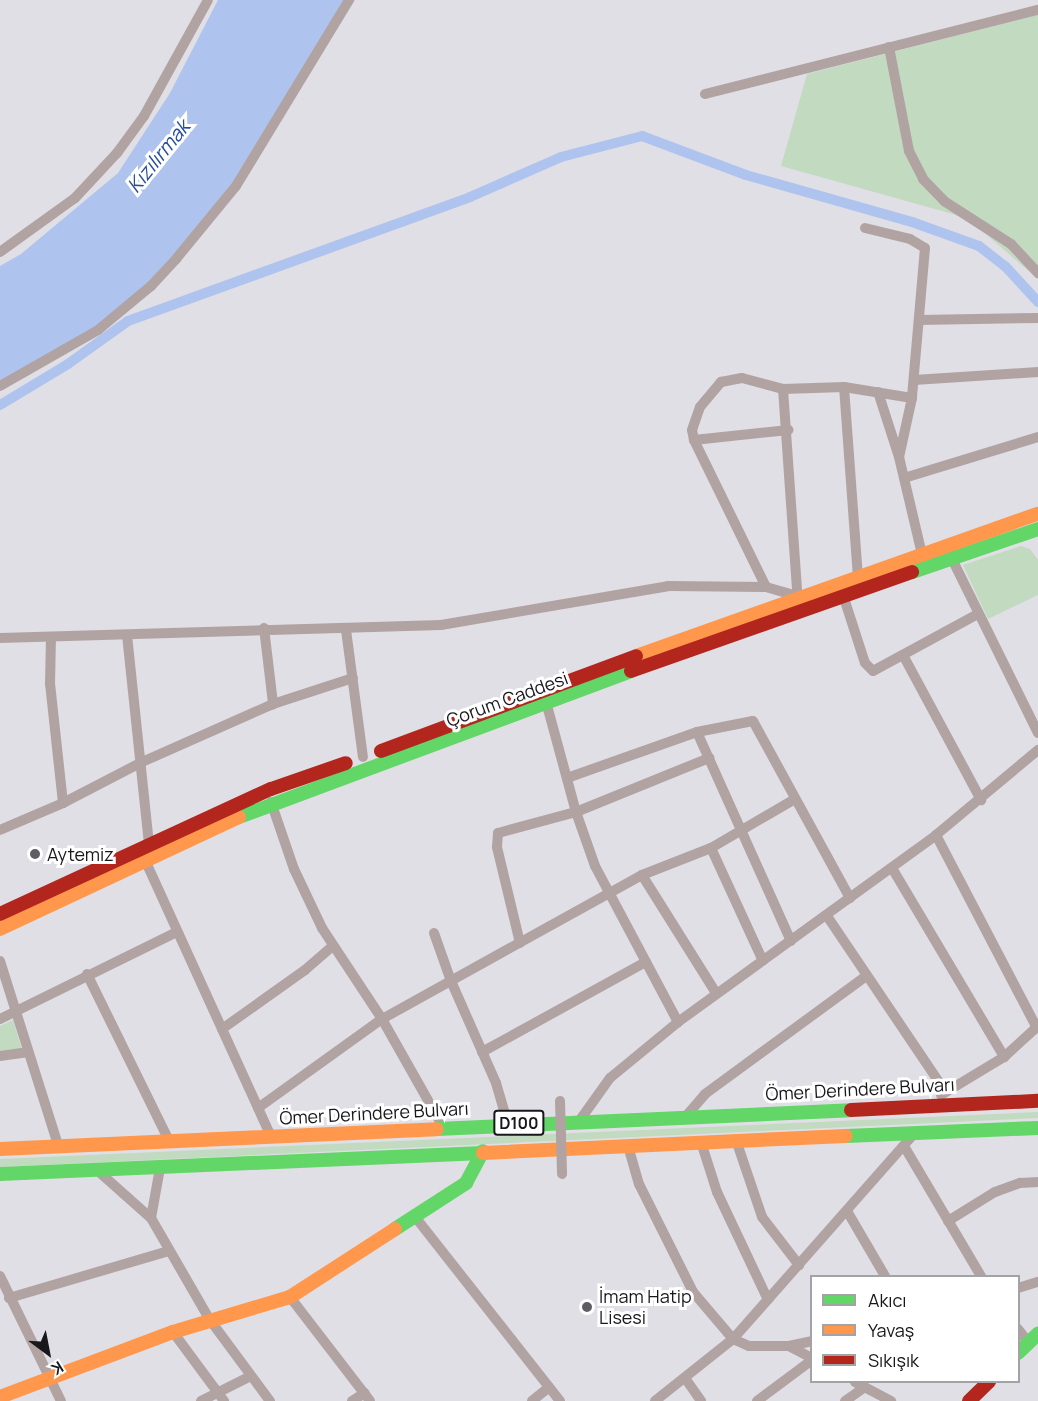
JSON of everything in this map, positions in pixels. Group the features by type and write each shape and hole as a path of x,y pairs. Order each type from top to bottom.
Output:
{"main road":[{"name":"Çorum Caddesi","path":"0,930 271,802 798,603 858,577 1038,514"},
{"name":"Çorum Caddesi","path":"798,603 843,595 1038,529"},
{"name":"Çorum Caddesi","path":"0,914 271,789 545,698"},
{"name":"Ömer Derindere Bulvarı","path":"0,1149 934,1103 1038,1101"},
{"name":"D100","path":"0,1174 1038,1128"},
{"path":"0,1397 173,1332 290,1297 416,1218 466,1183 483,1151"},
{"path":"1020,1351 1033,1339"},
{"path":"969,1401 988,1383"}],"street":[{"path":"0,252 75,198 117,153 144,116 208,0"},
{"path":"0,386 98,330 151,286 176,259 236,186 349,0"},
{"path":"705,94 1038,10"},
{"path":"890,47 909,151 923,179 944,201 1011,244 1038,273"},
{"path":"865,228 910,239 925,248 912,398 899,457"},
{"path":"919,320 1038,318"},
{"path":"914,380 1038,372"},
{"path":"766,587 694,440 692,430 700,407 721,382 742,378 783,389 844,387 912,398"},
{"path":"844,387 858,577"},
{"path":"0,638 127,635 264,628 346,630 441,625 668,586 766,587 798,603 788,430 783,389"},
{"path":"878,393 899,457 922,554"},
{"path":"694,440 788,430"},
{"path":"904,478 1038,437"},
{"path":"952,559 1038,733"},
{"path":"843,595 868,668 877,670 978,614"},
{"path":"264,628 273,704"},
{"path":"346,630 363,757"},
{"path":"127,635 149,845"},
{"path":"51,637 50,684 63,803"},
{"path":"903,655 981,800"},
{"path":"0,830 63,803 142,762 273,704 353,678"},
{"path":"545,698 576,812 609,894 678,1022"},
{"path":"567,777 697,732 753,720 850,898"},
{"path":"697,732 739,832 790,941"},
{"path":"580,1120 610,1078 678,1022 936,835 981,800 1038,750"},
{"path":"520,943 497,847 498,833 576,812 709,758"},
{"path":"258,1108 382,1019 642,875 711,848 795,799"},
{"path":"271,802 294,869 333,946 382,1019 443,1127"},
{"path":"934,1103 945,1091 1004,1057 1037,1027 936,835"},
{"path":"711,848 763,961"},
{"path":"145,860 271,1136"},
{"path":"892,868 1004,1057"},
{"path":"642,875 716,993"},
{"path":"827,916 945,1091"},
{"path":"0,1019 87,974 177,932"},
{"path":"434,933 450,981 482,1052 508,1124"},
{"path":"222,1029 333,946"},
{"path":"0,961 58,1145"},
{"path":"482,1052 646,962"},
{"path":"87,974 169,1141"},
{"path":"687,1115 705,1094 866,976"},
{"path":"0,1056 27,1052"},
{"path":"560,1101 562,1174"},
{"path":"655,1401 733,1339 915,1132"},
{"path":"736,1140 759,1212 776,1239 799,1265"},
{"path":"701,1142 717,1192 768,1300"},
{"path":"628,1146 639,1184 693,1292 733,1339 749,1346 789,1346 810,1341"},
{"path":"904,1146 980,1275"},
{"path":"151,1218 160,1168"},
{"path":"98,1171 151,1218 210,1320 249,1377 270,1401"},
{"path":"948,1221 995,1192 1020,1183 1038,1182"},
{"path":"847,1211 884,1275"},
{"path":"416,1218 560,1401"},
{"path":"9,1298 169,1251"},
{"path":"0,1276 61,1401"},
{"path":"1020,1287 1038,1282"},
{"path":"290,1297 368,1397 352,1401"},
{"path":"1020,1330 1033,1339"},
{"path":"173,1332 221,1397"},
{"path":"789,1346 810,1358"},
{"path":"757,1401 810,1361"},
{"path":"201,1401 221,1397 249,1377"},
{"path":"685,1378 701,1401"},
{"path":"846,1401 860,1384 891,1401"},
{"path":"532,1401 549,1387"}],"green space":[{"path":"1038,15 1038,279 967,218 781,166 807,74"},
{"path":"1021,546 1030,549 1038,560 1038,595 988,619 963,565"},
{"path":"13,1020 22,1050 0,1052 0,1026"},
{"path":"1038,1112 1038,1118 0,1167 0,1159"}],"water":[{"name":"Kızılırmak","path":"218,0 349,0 236,186 123,310 0,386 0,266 21,254 118,173 170,93"}],"waterway":[{"path":"0,405 68,364 128,321 470,197 561,157 642,136 746,175 912,222 979,246 1005,266 1038,302"}],"traffic: fast":[{"path":"912,572 1038,529"},
{"path":"239,817 631,671"},
{"path":"437,1129 851,1110"},
{"path":"846,1136 1038,1128"},
{"path":"395,1229 466,1183 483,1151"},
{"path":"0,1174 483,1153"},
{"path":"1020,1351 1038,1334"}],"traffic: slow":[{"path":"636,656 1038,514"},
{"path":"0,929 239,817"},
{"path":"0,1149 437,1129"},
{"path":"483,1153 846,1136"},
{"path":"0,1397 173,1332 290,1297 395,1229"}],"traffic: jam":[{"path":"631,671 912,572"},
{"path":"381,751 636,656"},
{"path":"0,914 271,789 346,763"},
{"path":"851,1110 1038,1101"},
{"path":"969,1401 988,1383"}],"place":[{"name":"Aytemiz","path":"35,854"},
{"name":"İmam Hatip Lisesi","path":"587,1307"}]}
